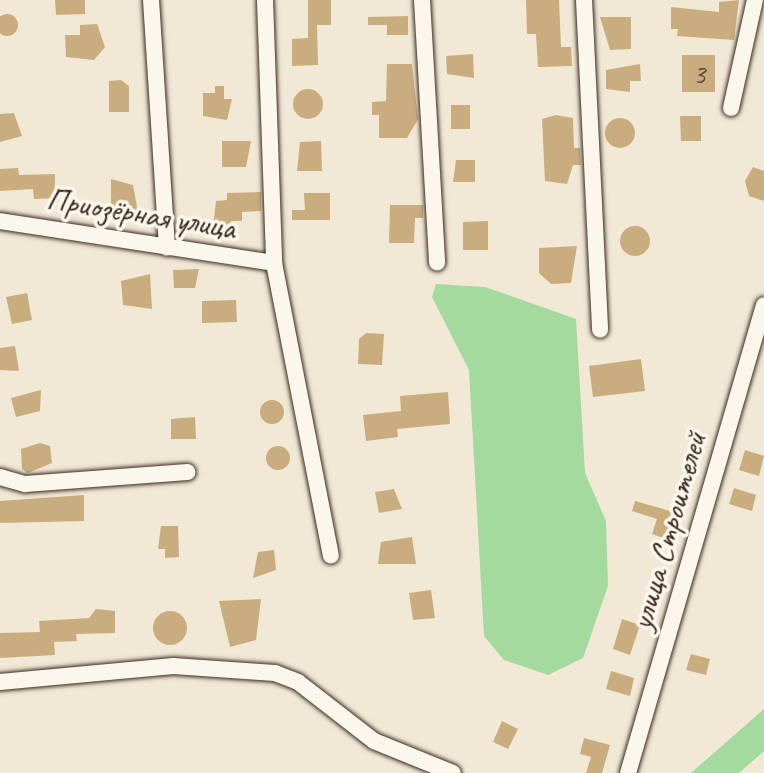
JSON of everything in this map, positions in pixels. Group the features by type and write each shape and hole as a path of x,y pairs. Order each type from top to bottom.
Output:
{"street":[{"path":"151,0 167,247"},
{"path":"265,0 274,263 331,555"},
{"path":"422,0 437,263"},
{"path":"584,0 600,330"},
{"path":"731,108 755,0"},
{"name":"Приозёрная улица","path":"0,221 274,263"},
{"name":"улица Строителей","path":"628,773 764,305"},
{"path":"0,477 25,484 188,472"},
{"path":"0,682 132,667 275,673 298,682 374,741 453,773"}],"green space":[{"path":"436,284 485,287 576,319 585,473 606,521 608,586 583,658 548,675 504,660 484,636 469,370 432,297"},
{"path":"764,709 764,751 739,773 691,773"}],"building":[{"path":"55,0 85,0 85,14 56,15"},
{"path":"308,0 331,0 331,25 317,25 318,65 292,66 292,39 308,38"},
{"path":"526,0 559,0 561,47 571,47 572,66 538,67 536,34 527,34"},
{"path":"739,0 734,40 677,36 678,29 671,29 671,7 719,12 719,2"},
{"path":"7,14 15,17 18,25 15,33 7,36 -1,33 -4,25 -1,17"},
{"path":"408,16 408,35 387,35 387,25 368,25 368,17"},
{"path":"600,17 631,17 631,49 610,50"},
{"path":"97,24 105,47 94,60 66,57 65,35 80,35 80,25"},
{"path":"473,54 474,78 447,74 446,56"},
{"path":"682,55 715,55 715,92 682,92"},
{"path":"387,64 412,64 418,119 407,138 379,138 379,115 372,115 372,102 386,101"},
{"path":"640,64 641,81 630,81 630,92 606,89 606,70"},
{"path":"121,80 129,86 129,112 109,112 109,81"},
{"path":"215,86 224,86 224,99 232,99 227,120 203,116 203,93 215,93"},
{"path":"308,89 314,90 322,98 322,110 314,118 308,119 302,118 294,110 293,104 294,98 302,90"},
{"path":"451,105 470,105 470,129 451,129"},
{"path":"14,113 22,136 0,142 0,114"},
{"path":"556,115 573,118 574,148 580,148 581,165 573,165 567,184 545,181 542,119"},
{"path":"680,116 701,116 701,141 681,141"},
{"path":"620,118 631,122 635,133 631,144 620,148 609,144 605,133 609,122"},
{"path":"222,141 251,141 246,167 222,167"},
{"path":"321,141 322,171 297,171 300,142"},
{"path":"456,160 475,160 475,182 453,182"},
{"path":"753,167 764,171 764,201 749,196 745,181"},
{"path":"18,168 19,175 55,174 55,198 34,199 33,189 0,191 0,169"},
{"path":"111,179 133,185 138,212 111,212"},
{"path":"261,192 261,211 242,212 242,221 231,221 231,228 213,228 216,201 227,200 227,193"},
{"path":"304,193 330,193 330,220 292,220 292,210 305,210"},
{"path":"390,205 423,205 423,218 415,218 414,243 389,243"},
{"path":"488,221 488,250 463,250 463,222"},
{"path":"635,226 646,230 650,241 646,252 635,256 624,252 620,241 624,230"},
{"path":"577,246 571,283 551,284 539,273 539,248"},
{"path":"199,269 195,288 174,288 173,270"},
{"path":"150,274 152,309 123,305 121,281"},
{"path":"27,293 32,320 12,324 6,297"},
{"path":"236,300 237,322 202,323 202,301"},
{"path":"366,333 384,334 382,365 358,364 359,339"},
{"path":"15,346 19,371 0,370 0,348"},
{"path":"641,359 645,391 593,397 589,366"},
{"path":"41,390 40,411 16,417 11,398"},
{"path":"448,392 450,424 397,429 398,437 366,441 363,415 401,411 400,396"},
{"path":"267,400 277,400 284,407 284,417 277,424 267,424 260,417 260,407"},
{"path":"195,417 196,439 171,439 171,419"},
{"path":"40,443 50,446 52,463 28,473 22,469 21,449"},
{"path":"278,446 287,449 290,458 287,467 278,470 269,467 266,458 269,449"},
{"path":"745,450 764,456 759,476 739,470"},
{"path":"734,488 756,495 752,511 729,504"},
{"path":"394,489 402,509 379,513 375,492"},
{"path":"84,495 84,521 0,523 0,501"},
{"path":"635,501 677,513 669,540 652,534 657,519 632,511"},
{"path":"161,526 178,526 179,557 165,558 165,549 158,549"},
{"path":"412,537 416,564 378,564 381,542"},
{"path":"274,550 276,570 253,578 258,552"},
{"path":"431,590 435,618 413,620 409,593"},
{"path":"261,599 256,640 230,647 219,601"},
{"path":"96,609 115,611 115,633 76,634 77,641 54,642 55,655 0,658 0,633 40,632 39,621 89,618"},
{"path":"170,611 182,616 187,628 182,640 170,645 158,640 153,628 158,616"},
{"path":"622,619 640,625 630,655 613,649"},
{"path":"691,654 710,659 706,675 686,670"},
{"path":"611,671 634,678 630,696 606,689"},
{"path":"502,721 518,729 508,749 493,742"},
{"path":"584,738 610,745 602,773 586,773 591,757 580,754"}]}
